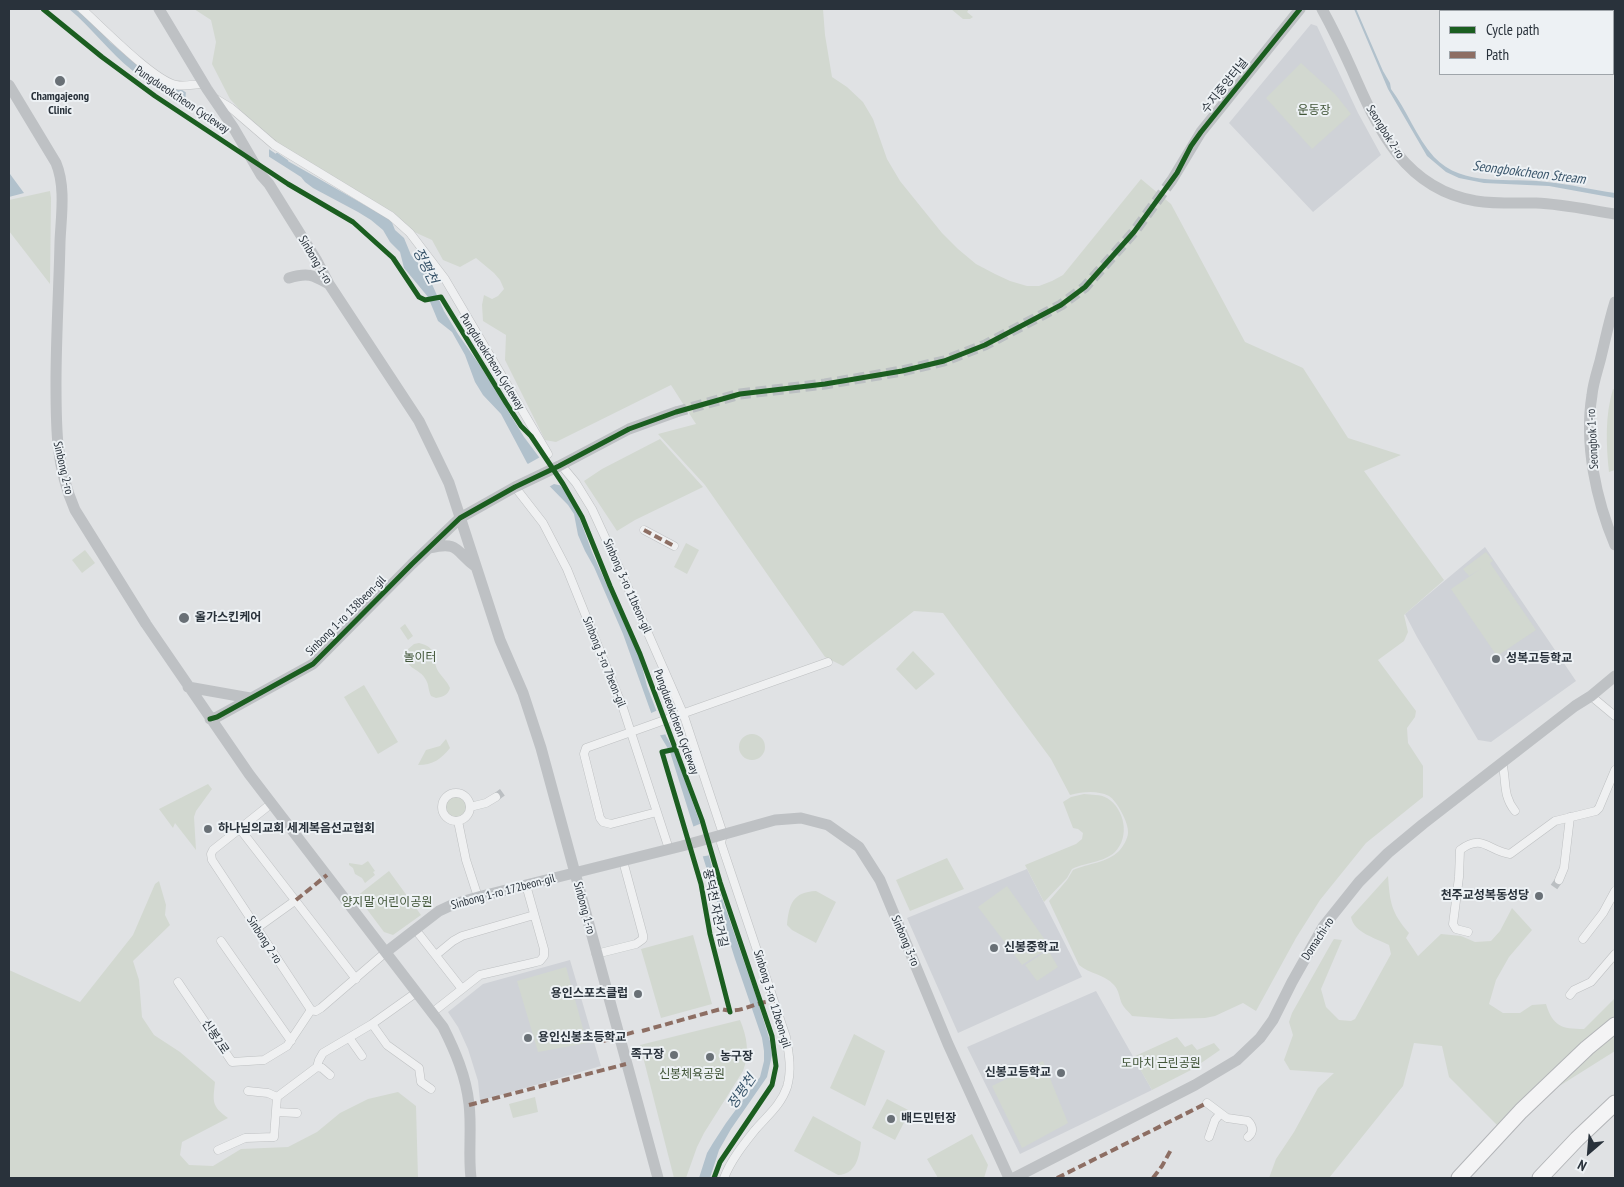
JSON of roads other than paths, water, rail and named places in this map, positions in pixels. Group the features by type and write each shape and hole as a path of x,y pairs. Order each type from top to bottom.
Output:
{"highway":[{"path":"1459,1178 1497,1136 1587,1048 1615,1025"},
{"path":"1472,1178 1547,1088"},
{"path":"1540,1178 1615,1103"},
{"path":"1550,1178 1615,1112"}],"street":[{"path":"82,9 159,76 174,85 207,90 274,145 391,216 410,234 445,279 548,454"},
{"name":"Sinbong 1-ro","path":"159,9 207,90 233,127 329,284 418,422 449,483 500,640 523,693 541,748 658,1178"},
{"name":"수지중앙터널","path":"1172,180 1201,132 1300,9"},
{"name":"Seongbok 2-ro","path":"1322,9 1377,124 1414,173 1446,193 1476,201 1562,206 1615,214"},
{"name":"Sinbong 2-ro","path":"9,85 56,163 61,185 56,353 56,434 64,481 75,510 146,624 210,719 443,1027 455,1052 465,1082 469,1105 472,1178"},
{"path":"289,278 305,274 315,276 329,284"},
{"name":"Seongbok 1-ro","path":"1615,302 1592,394 1590,419 1592,458 1597,493 1615,545"},
{"path":"460,518 515,487 629,429 676,412"},
{"name":"Sinbong 3-ro 11beon-gil","path":"559,466 576,483 598,522 683,713 719,835"},
{"name":"Sinbong 3-ro 7beon-gil","path":"515,487 543,523 567,569 623,708 669,849"},
{"name":"Sinbong 1-ro 138beon-gil","path":"210,719 217,717 313,664 460,518"},
{"path":"644,530 674,546"},
{"path":"428,548 448,544 476,567"},
{"path":"657,812 611,824 603,822 600,818 584,750 594,744 632,733 674,716 828,662"},
{"name":"Domachi-ro","path":"1014,1178 1195,1085 1237,1060 1260,1038 1273,1020 1323,927 1359,882 1388,852 1615,676"},
{"path":"188,687 250,698"},
{"path":"1591,696 1615,716"},
{"path":"1502,762 1506,777 1505,789 1507,798 1515,811"},
{"path":"1468,932 1456,929 1453,924 1459,877 1460,850 1471,843 1478,842 1510,854 1555,821 1592,812 1598,808 1615,770"},
{"path":"458,793 466,797 470,807 466,817 454,821 445,816 442,807 449,795 458,793"},
{"path":"470,807 496,797"},
{"name":"Sinbong 2-ro","path":"272,803 214,850 211,854 212,860 311,1010"},
{"path":"1559,880 1564,868 1570,817"},
{"name":"Sinbong 3-ro","path":"669,849 775,820 801,818 828,825 859,847 880,880 948,1044 1009,1178"},
{"path":"458,821 466,860 478,897"},
{"path":"240,828 356,979"},
{"name":"Sinbong 3-ro 12beon-gil","path":"719,835 786,1037 790,1063 782,1098 776,1108 740,1149 724,1178"},
{"path":"575,873 669,849"},
{"path":"596,954 636,944 643,939 622,861"},
{"name":"Sinbong 1-ro 172beon-gil","path":"386,952 439,911 454,904 575,873"},
{"path":"433,1012 480,975 540,961 544,956 544,949 526,885"},
{"path":"1583,939 1603,913 1615,891"},
{"path":"257,928 296,900"},
{"path":"436,955 462,936 534,915"},
{"path":"415,929 462,989"},
{"path":"221,941 291,1041"},
{"path":"311,1010 316,1011 320,1008 386,952"},
{"path":"1570,995 1574,990 1591,982 1615,954"},
{"name":"신봉2로","path":"178,982 232,1062 264,1060 287,1046 311,1010"},
{"path":"218,1150 245,1138 274,1137 277,1097 317,1067 323,1053 372,1024 417,992"},
{"path":"372,1024 387,1045 419,1068 421,1082 431,1089"},
{"path":"350,1038 362,1056"},
{"path":"317,1067 322,1068 330,1075"},
{"path":"248,1091 268,1093 277,1097"},
{"path":"1207,1103 1227,1118 1248,1121 1252,1127 1248,1137"},
{"path":"276,1112 297,1113"},
{"path":"1209,1137 1220,1114"}],"water":[{"name":"정평천","path":"69,9 75,9 95,24 110,42 149,75 175,85 279,156 391,220 395,230 404,238 411,255 427,273 444,311 458,334 481,367 524,437 566,493 578,514 592,552 640,659 647,686 666,736 674,750 700,823 715,878 770,1041 772,1055 767,1077 731,1129 719,1150 710,1178 699,1178 707,1153 726,1123 760,1077 764,1061 762,1038 735,959 670,752 658,732 623,634 578,535 574,514 568,505 527,463 501,414 483,395 475,382 465,355 452,332 438,321 428,297 404,268 400,252 390,242 383,230 358,212 313,188 301,177 137,74 124,64"},
{"path":"1354,9 1357,11 1391,89 1428,149 1446,167 1473,177 1564,184 1615,193 1615,198 1549,186 1484,183 1459,178 1446,172 1427,156 1388,89"},
{"path":"10,174 24,193 9,197"}],"waterway":[{"name":"정평천","path":"277,154 287,161"}],"tunnel":[{"path":"676,412 740,394 825,384 902,371 944,361 985,345 1061,305 1085,287 1134,232 1172,180"},
{"path":"496,797 504,791"},
{"path":"1554,887 1559,880"}],"place":[{"name":"Chamgajeong Clinic","path":"60,81"},
{"name":"올가스킨케어","path":"184,618"},
{"name":"성복고등학교","path":"1496,659"},
{"name":"하나님의교회 세계복음선교협회","path":"208,829"},
{"name":"천주교성복동성당","path":"1539,896"},
{"name":"신봉중학교","path":"994,948"},
{"name":"용인스포츠클럽","path":"638,994"},
{"name":"용인신봉초등학교","path":"528,1038"},
{"name":"족구장","path":"674,1055"},
{"name":"농구장","path":"710,1057"},
{"name":"신봉고등학교","path":"1061,1073"},
{"name":"배드민턴장","path":"891,1119"}],"park label":[{"name":"운동장","path":"1314,111"},
{"name":"놀이터","path":"420,658"},
{"name":"양지말 어린이공원","path":"387,903"},
{"name":"도마치 근린공원","path":"1161,1064"},
{"name":"신봉체육공원","path":"692,1075"}],"water label":[{"name":"Seongbokcheon Stream","path":"1529,173"}]}
